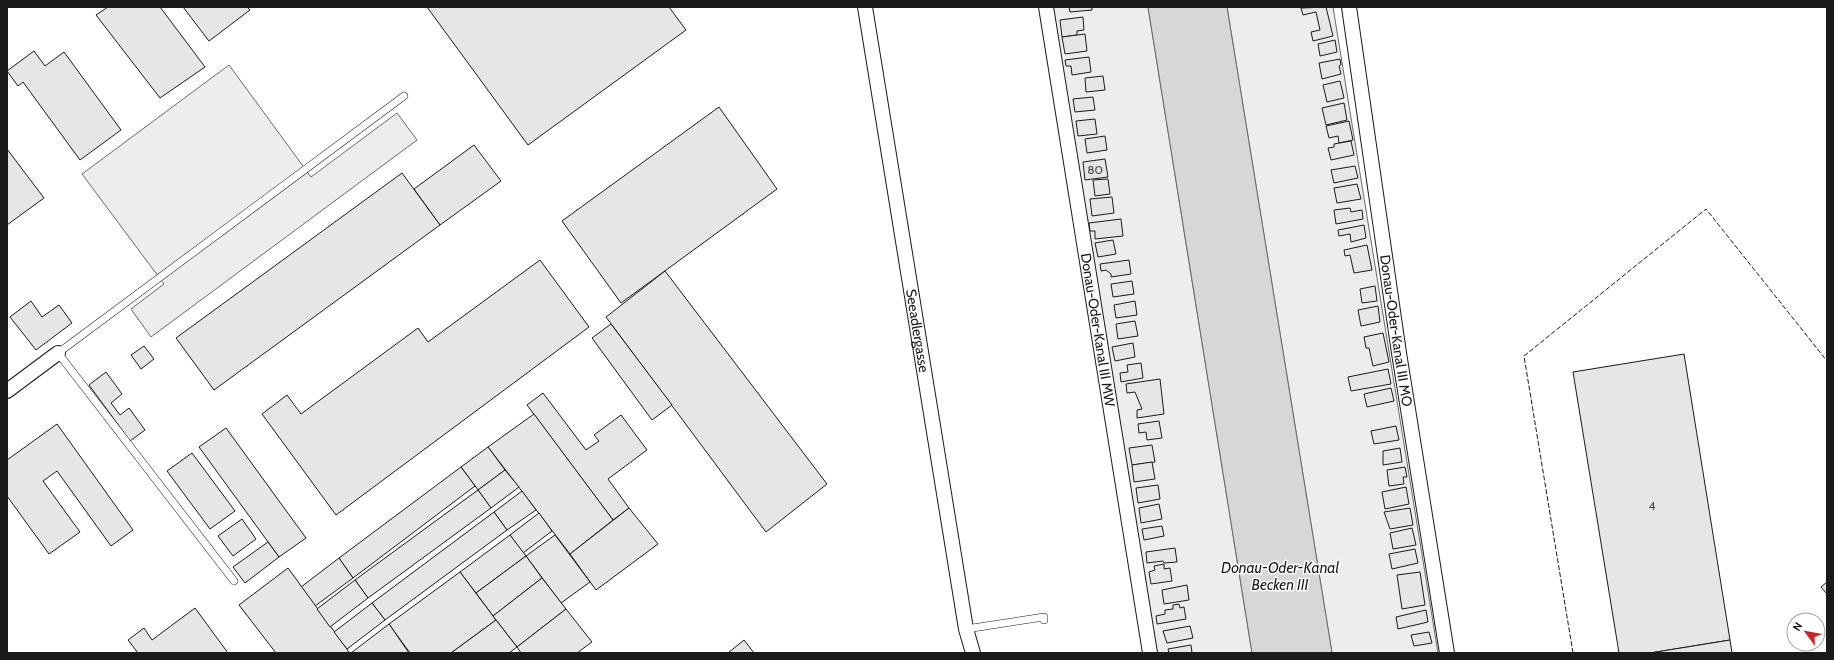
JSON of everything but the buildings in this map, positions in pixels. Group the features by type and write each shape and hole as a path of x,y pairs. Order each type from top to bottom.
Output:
{"street":[{"name":"Seeadlergasse","path":"865,7 966,629 973,653"},
{"name":"Donau-Oder-Kanal III MW","path":"1046,7 1150,653"},
{"name":"Donau-Oder-Kanal III MO","path":"1348,7 1400,361 1447,653"},
{"path":"7,391 58,353"}],"lane":[{"path":"234,581 58,353 404,96"},
{"path":"966,629 1044,617 1044,620"}],"shaded area":[{"path":"1052,7 1148,7 1252,653 1157,653"},
{"path":"1227,7 1333,7 1438,653 1332,653"},
{"path":"229,65 311,177 397,113 417,140 151,337 131,309 164,284 82,174"}],"water":[{"name":"Donau-Oder-Kanal Becken III","path":"1148,7 1227,7 1332,653 1252,653"}],"fence":[{"path":"1573,653 1524,356 1706,209 1827,361"}]}
